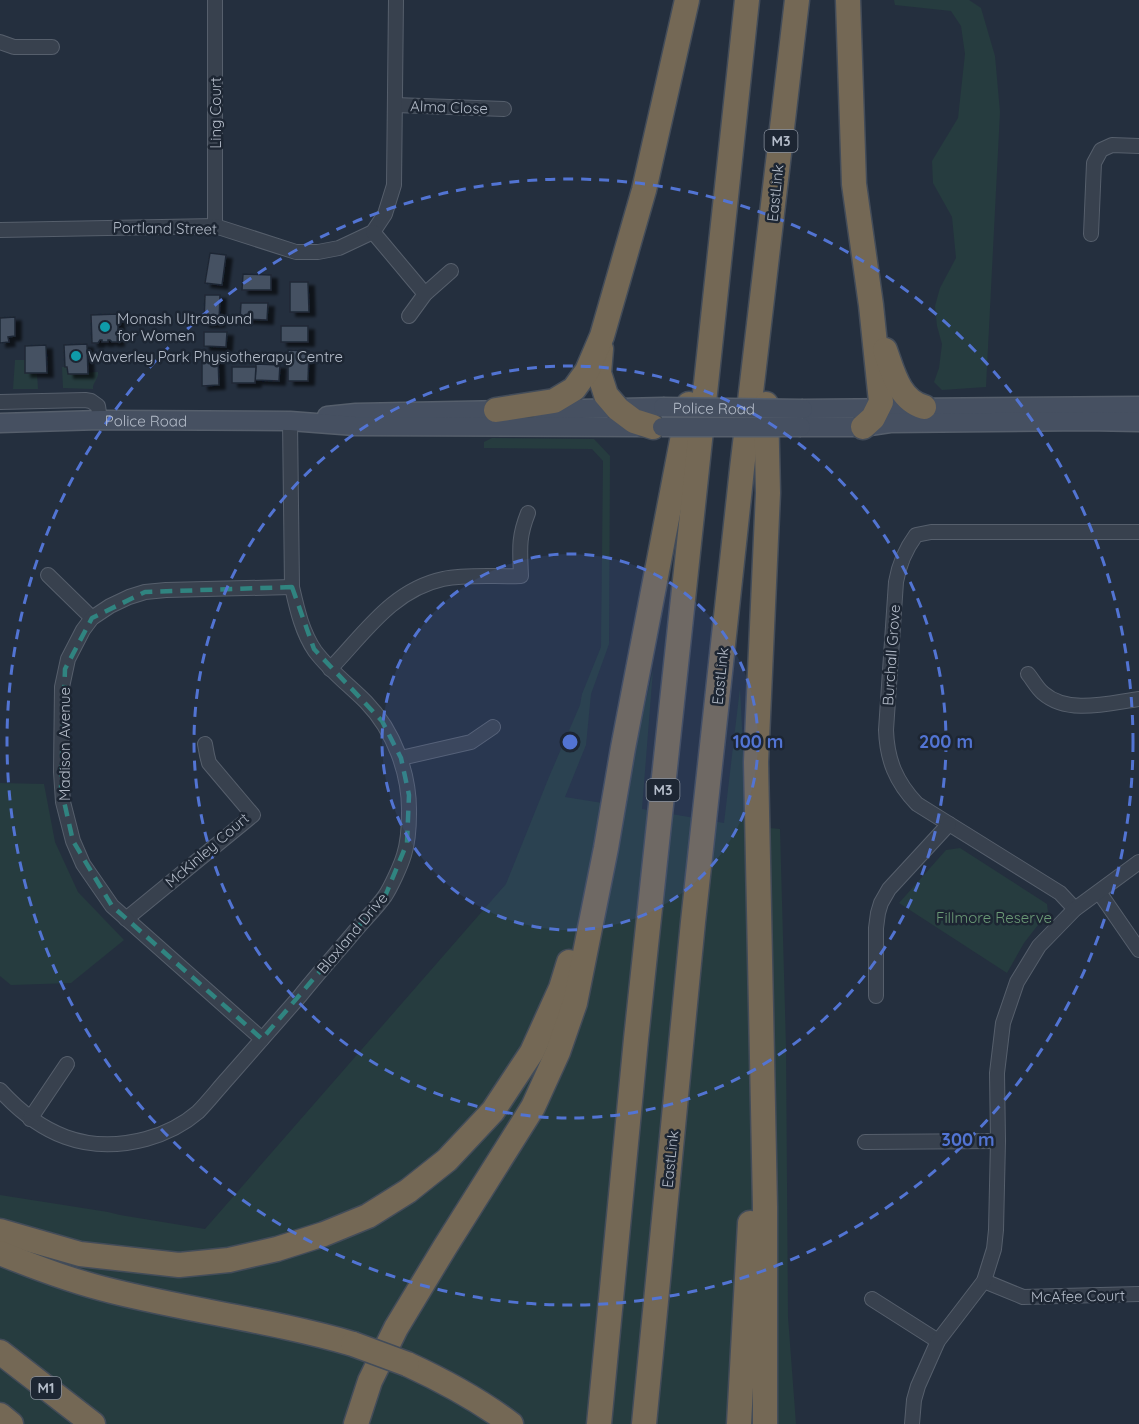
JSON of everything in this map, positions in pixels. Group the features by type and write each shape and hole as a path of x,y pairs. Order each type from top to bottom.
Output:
{"highway":[{"path":"496,410 554,401 574,389 587,371 602,336 644,190 687,0"},
{"name":"M3","path":"599,1424 637,1028 747,0"},
{"name":"EastLink","path":"644,1424 694,910 742,469 797,0"},
{"path":"848,0 854,184 871,305 881,402 873,418 863,427"},
{"path":"356,1424 370,1381 396,1328 533,1107 558,1052 574,1003 606,848 684,429 730,156"},
{"path":"765,282 768,493 756,762 765,1206 765,1424"},
{"path":"871,305 897,384 910,400 924,407"},
{"path":"602,336 599,373 606,395 618,409 634,421 659,420"},
{"path":"0,1231 80,1254 179,1265 229,1260 277,1249 324,1234 368,1216 408,1191 447,1160 493,1111 532,1052 561,988 606,848"},
{"path":"739,1424 754,1162 760,981"},
{"path":"0,1253 42,1270 112,1291 316,1333 354,1344 407,1364 453,1387 512,1424"},
{"name":"M1","path":"0,1352 93,1424"},
{"path":"0,1415 11,1424"}],"main road":[{"name":"Police Road","path":"0,423 100,420 290,421 355,426 802,418 879,408 1139,405"},
{"name":"Police Road","path":"290,421 356,413 618,409"},
{"name":"Police Road","path":"802,418 863,427 890,423 1139,422"}],"street":[{"name":"Ling Court","path":"215,0 215,226"},
{"path":"396,0 394,185 385,214 373,232 425,294"},
{"path":"0,42 14,47 52,47"},
{"name":"Alma Close","path":"395,105 504,109"},
{"path":"1091,234 1094,163 1101,150 1112,145 1139,146"},
{"name":"Portland Street","path":"0,230 215,226 296,252 318,252 339,248 373,232"},
{"path":"410,316 425,294 451,271"},
{"path":"2,405 85,400 98,406 100,420"},
{"name":"Blaxland Drive","path":"0,1090 30,1119 51,1131 64,1138 96,1144 135,1142 163,1134 183,1123 198,1112 386,894 404,856 407,843 409,795 401,758 382,721 366,702 330,669 314,649 297,611 292,587 290,421"},
{"path":"330,669 390,605 417,587 443,579 461,577 521,576 520,540 528,513"},
{"name":"Burchall Grove","path":"1075,909 1059,892 917,804 906,793 895,775 887,748 886,730 898,569 906,549 916,535 931,532 1139,532"},
{"path":"48,575 92,618"},
{"name":"Madison Avenue","path":"262,1039 112,906 83,864 73,842 63,802 62,687 65,669 83,630 92,618 129,597 145,592 166,590 292,587"},
{"path":"1028,674 1042,693 1072,705 1096,705 1139,699"},
{"path":"401,758 471,742 493,727"},
{"name":"McKinley Court","path":"126,919 253,814 209,763 205,744"},
{"path":"876,996 875,938 881,903 890,889 949,824"},
{"path":"912,1424 918,1386 938,1341 984,1281 994,1249 998,1141 997,1073 1003,1023 1017,982 1039,946 1075,909 1139,862"},
{"path":"1099,892 1139,950"},
{"path":"30,1119 67,1064"},
{"path":"866,1142 998,1141"},
{"name":"McAfee Court","path":"984,1281 1023,1297 1139,1294"},
{"path":"872,1299 938,1341"}],"highlighted area":[{"path":"292,587 314,649 382,721 401,758 409,795 407,843 386,894 262,1039 112,906 73,841 61,788 65,669 92,618 145,592"}],"green space":[{"path":"894,0 969,0 981,8 995,56 1000,112 986,387 942,390 934,382 939,368 942,344 935,306 940,288 956,258 952,217 933,183 932,161 958,118 965,54 961,26 951,11 895,5"},
{"path":"15,360 25,360 25,373 37,373 38,389 13,389"},
{"path":"62,367 67,367 68,374 98,372 93,389 63,388"},
{"path":"492,438 594,439 610,456 609,644 591,694 586,745 565,797 621,806 653,670 642,809 724,823 740,688 747,826 780,829 786,1046 788,1317 796,1424 0,1424 0,1195 205,1229 506,884 580,705 582,694 601,647 603,461 592,449 484,448 484,442"},
{"path":"0,783 44,784 55,842 78,892 124,940 71,983 11,985 0,976"},
{"name":"Fillmore Reserve","path":"960,848 1047,904 1048,912 1024,943 1007,973 899,903 946,850"}],"building":[{"path":"210,253 226,255 222,285 205,283"},
{"path":"243,274 271,275 271,290 242,290"},
{"path":"290,282 308,282 309,312 290,312"},
{"path":"205,295 220,295 219,323 204,323"},
{"path":"241,303 268,303 267,320 240,319"},
{"name":"Monash Ultrasound for Women","path":"118,314 118,342 100,340 98,343 92,343 91,315"},
{"path":"15,317 15,336 8,337 9,342 0,343 0,318"},
{"path":"281,326 308,326 308,342 281,342"},
{"path":"204,332 227,332 226,347 204,346"},
{"name":"Waverley Park Physiotherapy Centre","path":"87,344 88,374 68,374 67,367 65,367 64,345"},
{"path":"46,345 47,373 25,373 25,346"},
{"path":"288,350 309,351 308,381 288,381"},
{"path":"218,358 219,385 202,386 202,359"},
{"path":"256,364 280,365 279,381 255,380"},
{"path":"232,367 256,367 255,383 232,383"}],"place":[{"name":"Monash Ultrasound for Women","path":"105,327"},
{"name":"Waverley Park Physiotherapy Centre","path":"76,356"}]}
